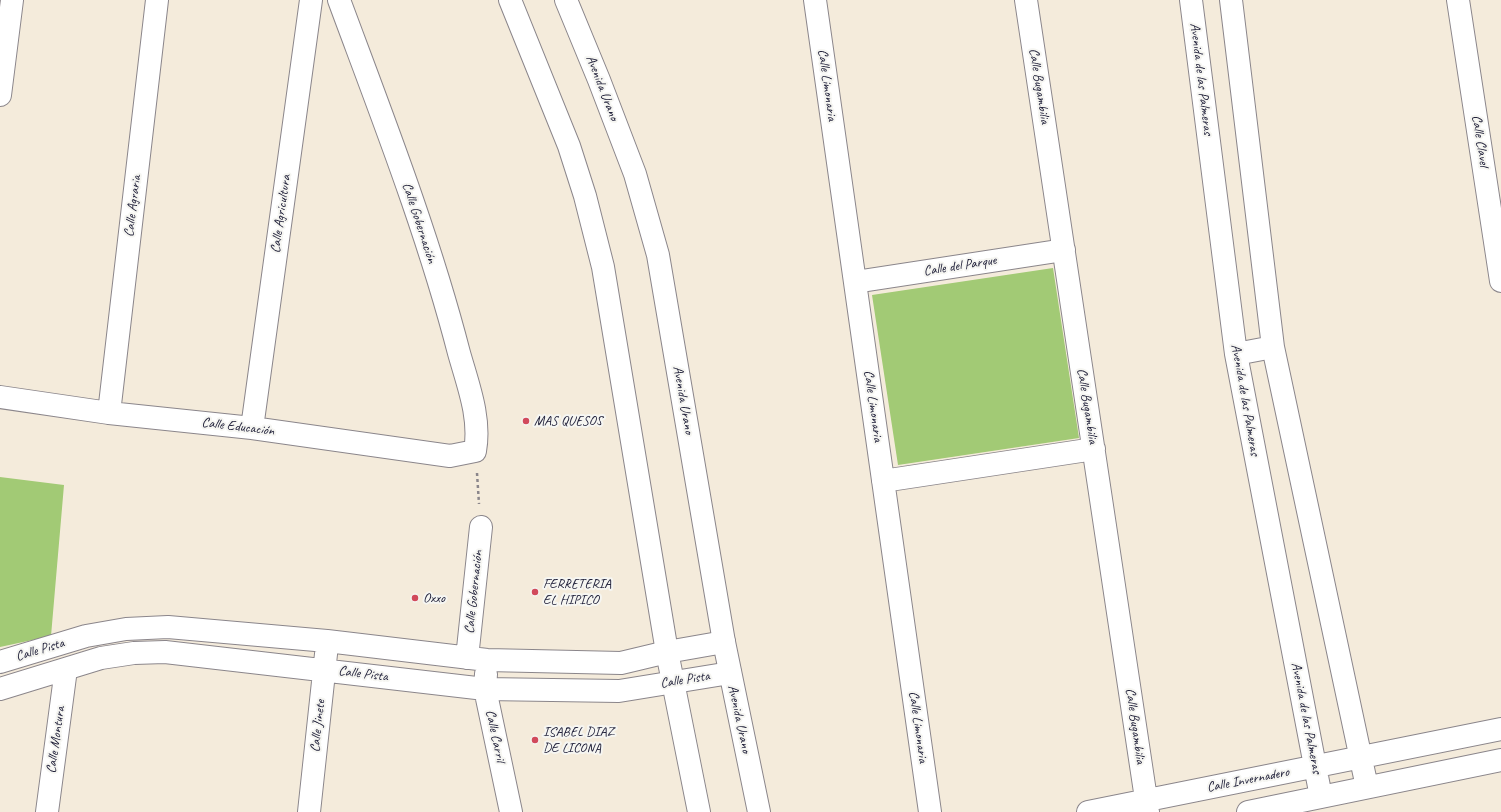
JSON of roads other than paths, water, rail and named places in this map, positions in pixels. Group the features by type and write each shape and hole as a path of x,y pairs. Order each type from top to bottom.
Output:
{"street":[{"path":"0,95 12,0"},
{"name":"Calle Agraria","path":"109,413 157,0"},
{"name":"Calle Agricultura","path":"252,428 311,0"},
{"name":"Calle Gobernación","path":"338,0 399,162 448,309 473,406 478,434 475,451"},
{"path":"510,0 569,146 585,196 603,267 667,652 699,812"},
{"name":"Avenida Urano","path":"566,0 599,80 634,174 658,255 724,642 759,812"},
{"name":"Calle Limonaria","path":"815,0 930,812"},
{"name":"Calle Bugambilia","path":"1026,0 1147,806"},
{"name":"Avenida de las Palmeras","path":"1191,0 1236,354 1321,797"},
{"path":"1231,0 1273,347 1367,787"},
{"name":"Calle Clavel","path":"1458,0 1501,281"},
{"name":"Calle del Parque","path":"855,282 1064,250"},
{"path":"1236,354 1273,347"},
{"name":"Calle Educación","path":"0,397 109,413 252,428 450,456 475,451"},
{"path":"883,481 1094,449"},
{"name":"Calle Gobernación","path":"477,659 481,527"},
{"name":"Calle Pista","path":"0,662 86,636 126,629 168,626 327,641 477,659 621,663 667,652 724,642"},
{"name":"Calle Jinete","path":"309,812 327,641"},
{"name":"Calle Pista","path":"0,689 101,658 134,653 165,652 324,669 485,689 619,691 730,673"},
{"name":"Calle Carril","path":"477,659 485,689 511,812"},
{"name":"Calle Montura","path":"47,812 66,669"},
{"name":"Calle Invernadero","path":"1088,812 1147,806 1316,766 1501,729"},
{"path":"1260,811 1367,787 1501,760"}],"place":[{"name":"MAS QUESOS","path":"526,421"},
{"name":"FERRETERIA EL HIPICO","path":"535,592"},
{"name":"Oxxo","path":"415,598"},
{"name":"ISABEL DIAZ DE LICONA","path":"535,740"}]}
